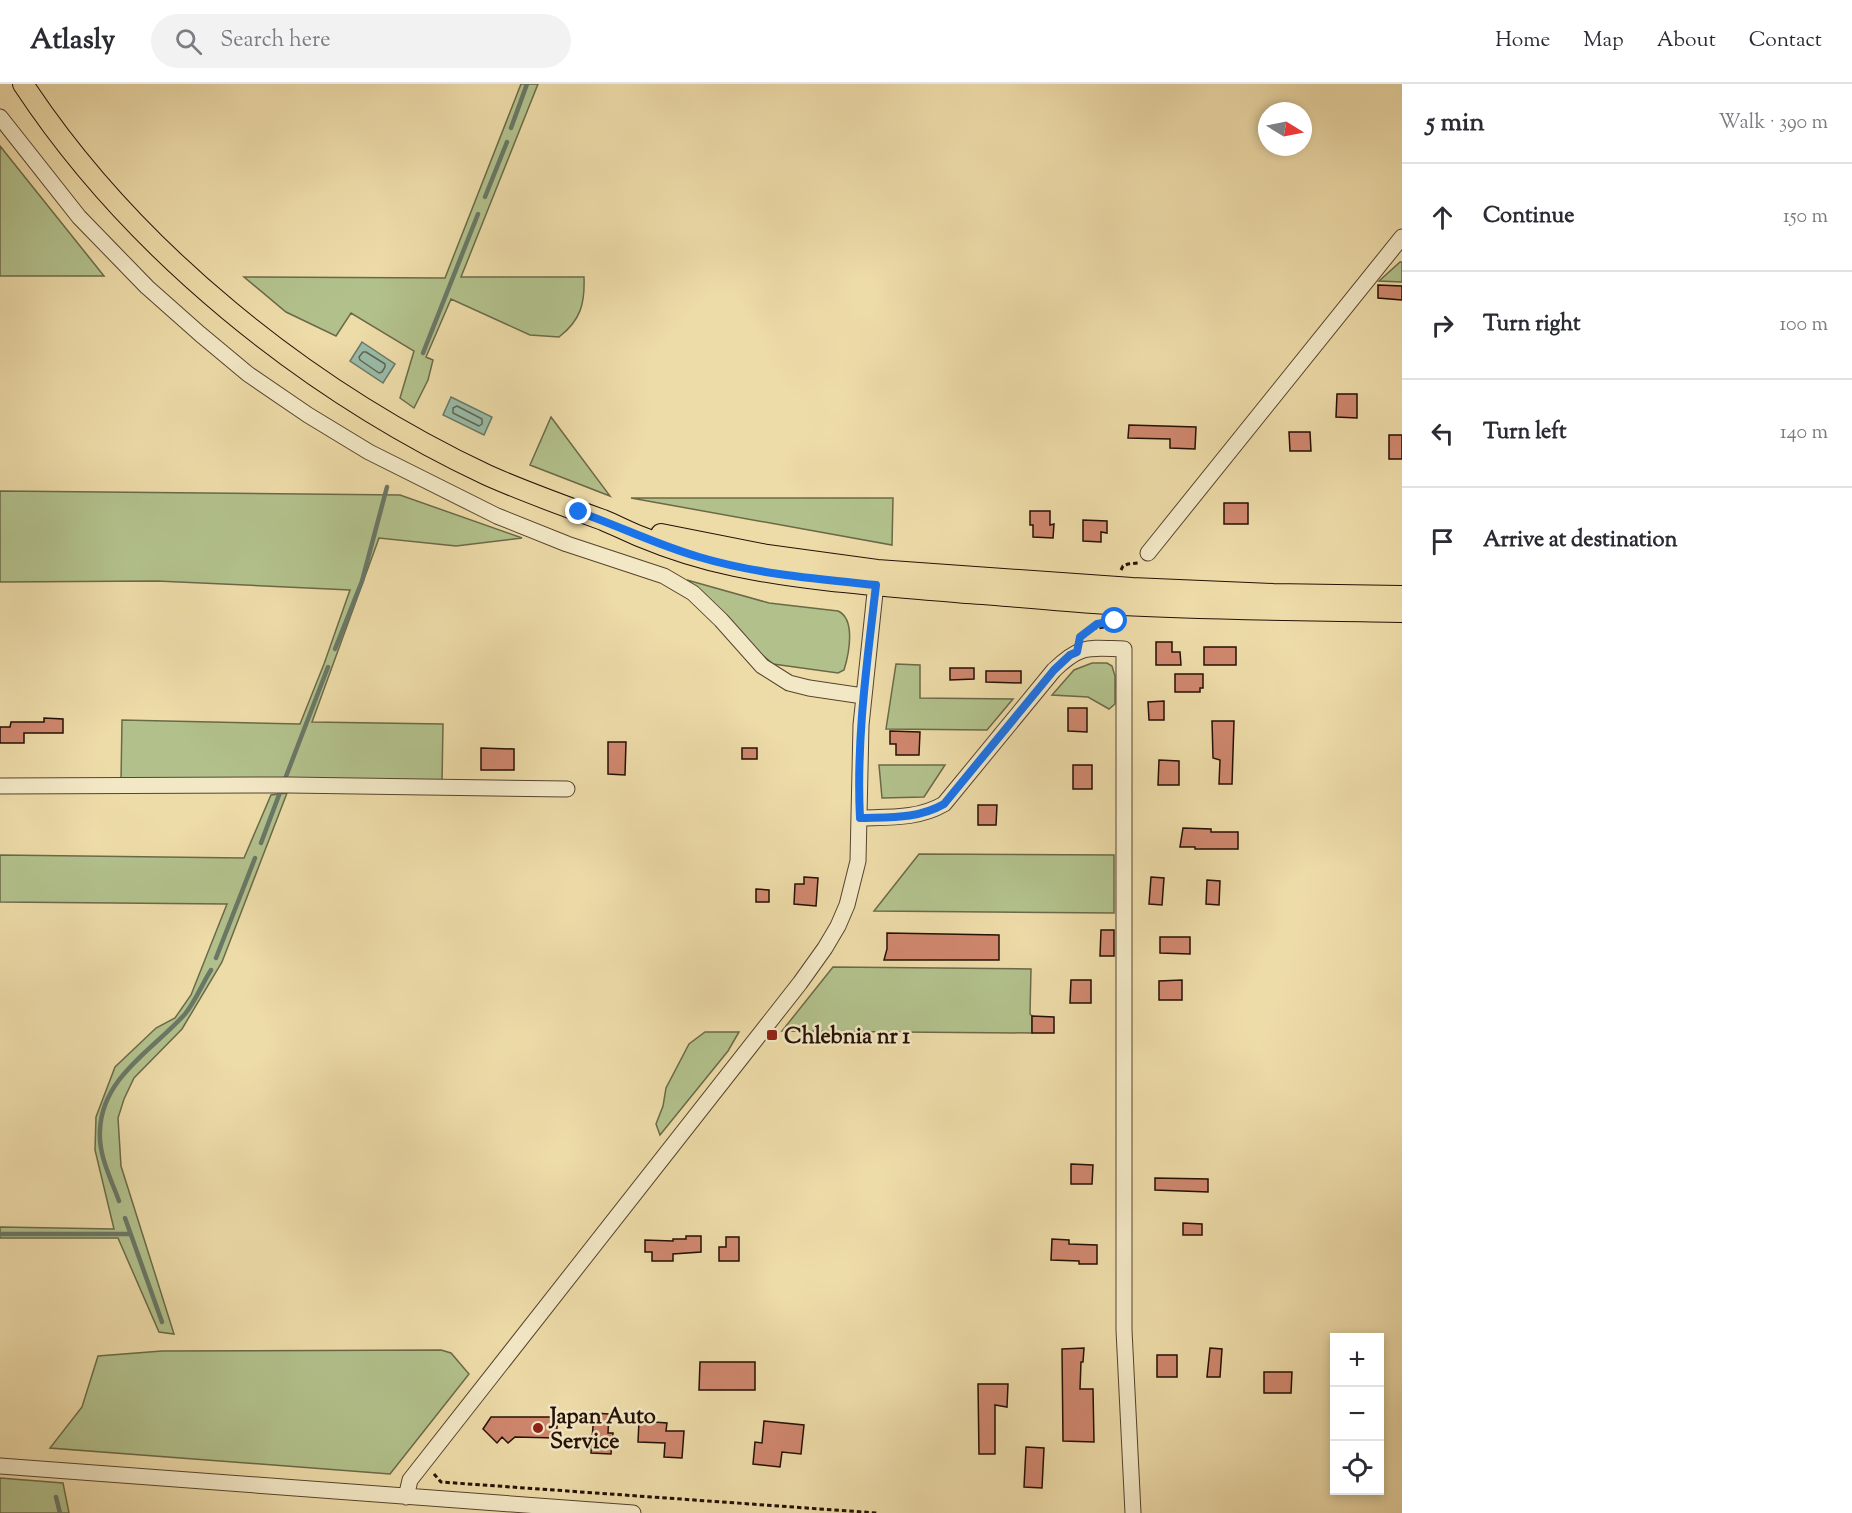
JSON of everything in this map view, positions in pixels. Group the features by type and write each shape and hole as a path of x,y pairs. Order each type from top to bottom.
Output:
{"main road":[{"path":"23,84 74,156 130,217 204,288 290,358 370,412 441,452 510,485 608,522 876,578 1118,604 1266,610 1402,612"},
{"path":"876,578 1273,594 1402,596"}],"street":[{"path":"0,117 79,217 147,287 248,374 308,415 369,452 497,516 567,544 664,576 693,593 721,620 762,666 789,683 863,696"},
{"path":"1149,551 1402,237"},
{"path":"406,1497 410,1480 825,948 843,915 858,861 863,696 876,578"},
{"path":"860,818 920,814 932,811 944,804 1054,670 1070,655 1097,648 1124,649 1124,1330 1133,1513"},
{"path":"0,786 288,785 567,789"},
{"path":"0,1466 633,1513"}],"path":[{"path":"1120,573 1128,564 1146,562 1150,556 1149,551"},
{"path":"1079,651 1080,637 1097,624 1115,621 1118,616"},
{"path":"428,1468 441,1482 878,1513"}],"green space":[{"path":"521,84 538,84 461,277 584,277 584,295 580,310 572,324 559,337 530,335 451,299 426,357 433,360 428,380 414,408 400,398 414,351 351,313 336,336 286,312 244,277 445,278"},
{"path":"0,146 104,276 0,276"},
{"path":"1402,262 1402,282 1379,281"},
{"path":"551,417 610,496 530,465"},
{"path":"0,491 400,495 522,538 456,546 379,538 312,722 443,724 442,784 121,782 122,720 300,724 350,590 157,581 0,582"},
{"path":"631,498 893,498 892,545"},
{"path":"687,580 769,603 838,611 847,621 850,637 844,670 838,673 773,664 754,648 708,598"},
{"path":"1092,663 1107,663 1112,666 1115,676 1115,704 1109,709 1088,697 1052,695 1074,670"},
{"path":"896,664 920,665 920,698 1013,699 987,730 886,729"},
{"path":"879,765 945,765 924,797 882,798"},
{"path":"287,793 222,962 182,1029 134,1078 118,1118 121,1166 174,1334 159,1332 118,1238 0,1238 0,1227 114,1229 95,1150 96,1117 115,1067 156,1028 175,1018 191,995 227,904 0,902 0,855 244,858 271,795"},
{"path":"919,854 1114,855 1114,913 874,911"},
{"path":"833,967 1031,969 1032,1033 782,1031"},
{"path":"705,1032 739,1032 728,1051 660,1135 656,1124 663,1106 666,1088 689,1044"},
{"path":"441,1350 451,1353 469,1374 390,1474 50,1448 82,1407 98,1356 162,1351"},
{"path":"0,1478 63,1483 69,1513 0,1513"}],"water":[{"path":"362,342 395,364 383,383 350,361"},
{"path":"451,397 492,417 484,435 443,415"}],"building":[{"path":"1378,285 1402,286 1402,300 1378,298"},
{"path":"1337,394 1357,394 1357,418 1336,417"},
{"path":"1129,425 1196,427 1195,449 1170,448 1170,439 1128,438"},
{"path":"1289,432 1310,432 1311,451 1290,451"},
{"path":"1389,435 1402,435 1402,459 1389,459"},
{"path":"1224,503 1248,503 1248,524 1224,524"},
{"path":"1030,511 1050,511 1050,525 1054,524 1053,538 1033,537"},
{"path":"1083,520 1107,521 1107,533 1101,532 1101,542 1083,541"},
{"path":"1156,642 1172,642 1172,652 1180,652 1181,665 1156,665"},
{"path":"1204,647 1236,647 1236,665 1204,665"},
{"path":"950,668 974,668 974,679 950,680"},
{"path":"986,671 1021,671 1021,683 986,682"},
{"path":"1175,674 1203,674 1203,688 1200,688 1200,692 1175,692"},
{"path":"1164,701 1164,720 1149,720 1148,702"},
{"path":"1068,708 1087,708 1087,732 1068,731"},
{"path":"44,718 63,719 63,733 24,733 24,743 0,743 0,727 10,727 11,722 44,722"},
{"path":"1212,721 1234,721 1232,784 1219,784 1220,760 1213,758"},
{"path":"890,731 920,732 919,755 896,755 896,744 890,744"},
{"path":"608,742 626,742 625,775 608,774"},
{"path":"481,748 514,749 514,770 481,770"},
{"path":"742,748 757,748 757,759 742,759"},
{"path":"1159,760 1179,761 1179,785 1158,785"},
{"path":"1073,765 1092,765 1092,789 1073,789"},
{"path":"978,805 997,805 996,825 978,825"},
{"path":"1183,828 1211,829 1211,832 1238,832 1238,849 1180,847"},
{"path":"804,877 818,878 816,906 794,904 795,884 804,884"},
{"path":"1151,877 1164,878 1162,905 1149,904"},
{"path":"1207,880 1220,881 1219,905 1206,904"},
{"path":"756,889 769,890 769,902 756,902"},
{"path":"1101,930 1114,930 1114,956 1100,956"},
{"path":"887,933 999,935 999,960 884,960"},
{"path":"1160,937 1190,937 1190,954 1160,953"},
{"path":"1071,980 1091,980 1091,1003 1070,1003"},
{"path":"1182,980 1182,1000 1159,1000 1159,981"},
{"path":"1032,1016 1054,1017 1054,1033 1032,1033"},
{"path":"1071,1164 1093,1165 1092,1184 1071,1184"},
{"path":"1155,1178 1208,1179 1208,1192 1155,1190"},
{"path":"1183,1223 1202,1224 1202,1235 1183,1235"},
{"path":"686,1236 701,1236 701,1252 673,1254 673,1261 652,1261 652,1252 645,1252 645,1240 673,1241 673,1239 686,1239"},
{"path":"726,1237 739,1237 739,1261 719,1261 719,1247 726,1247"},
{"path":"1052,1239 1069,1240 1069,1244 1097,1245 1097,1264 1051,1260"},
{"path":"1084,1348 1080,1389 1093,1389 1094,1442 1063,1441 1062,1349"},
{"path":"1210,1348 1222,1349 1220,1377 1207,1377"},
{"path":"1157,1355 1177,1355 1177,1377 1157,1377"},
{"path":"700,1362 755,1362 755,1390 699,1390"},
{"path":"1264,1372 1292,1372 1291,1393 1264,1393"},
{"path":"978,1384 1008,1384 1007,1407 995,1405 995,1454 979,1454"},
{"path":"594,1413 609,1414 608,1433 613,1433 611,1454 591,1453"},
{"path":"491,1417 558,1417 556,1438 515,1437 508,1443 502,1437 497,1443 483,1429"},
{"path":"639,1421 667,1423 666,1431 684,1431 682,1458 664,1457 665,1443 638,1442"},
{"path":"764,1421 804,1425 801,1454 782,1452 780,1467 753,1464 755,1442 762,1443"},
{"path":"1026,1447 1044,1448 1042,1488 1024,1487"}],"waterway":[{"path":"511,128 527,84"},
{"path":"485,197 507,142"},
{"path":"423,353 478,214"},
{"path":"335,649 362,581 387,487"},
{"path":"285,779 328,667"},
{"path":"261,843 279,795"},
{"path":"216,958 255,858"},
{"path":"119,1201 101,1148 100,1130 103,1111 120,1079 185,1014 211,970"},
{"path":"125,1218 162,1322"},
{"path":"0,1234 130,1234"},
{"path":"56,1497 60,1513"}],"place":[{"name":"Chlebnia nr 1","path":"772,1035"},
{"name":"Japan Auto Service","path":"538,1428"}],"route":[{"path":"579,512 668,548 701,558 805,578 876,585 861,725 860,818 907,817 932,811 944,804 1054,670 1070,655 1077,652 1080,637 1097,624 1115,621"}]}
